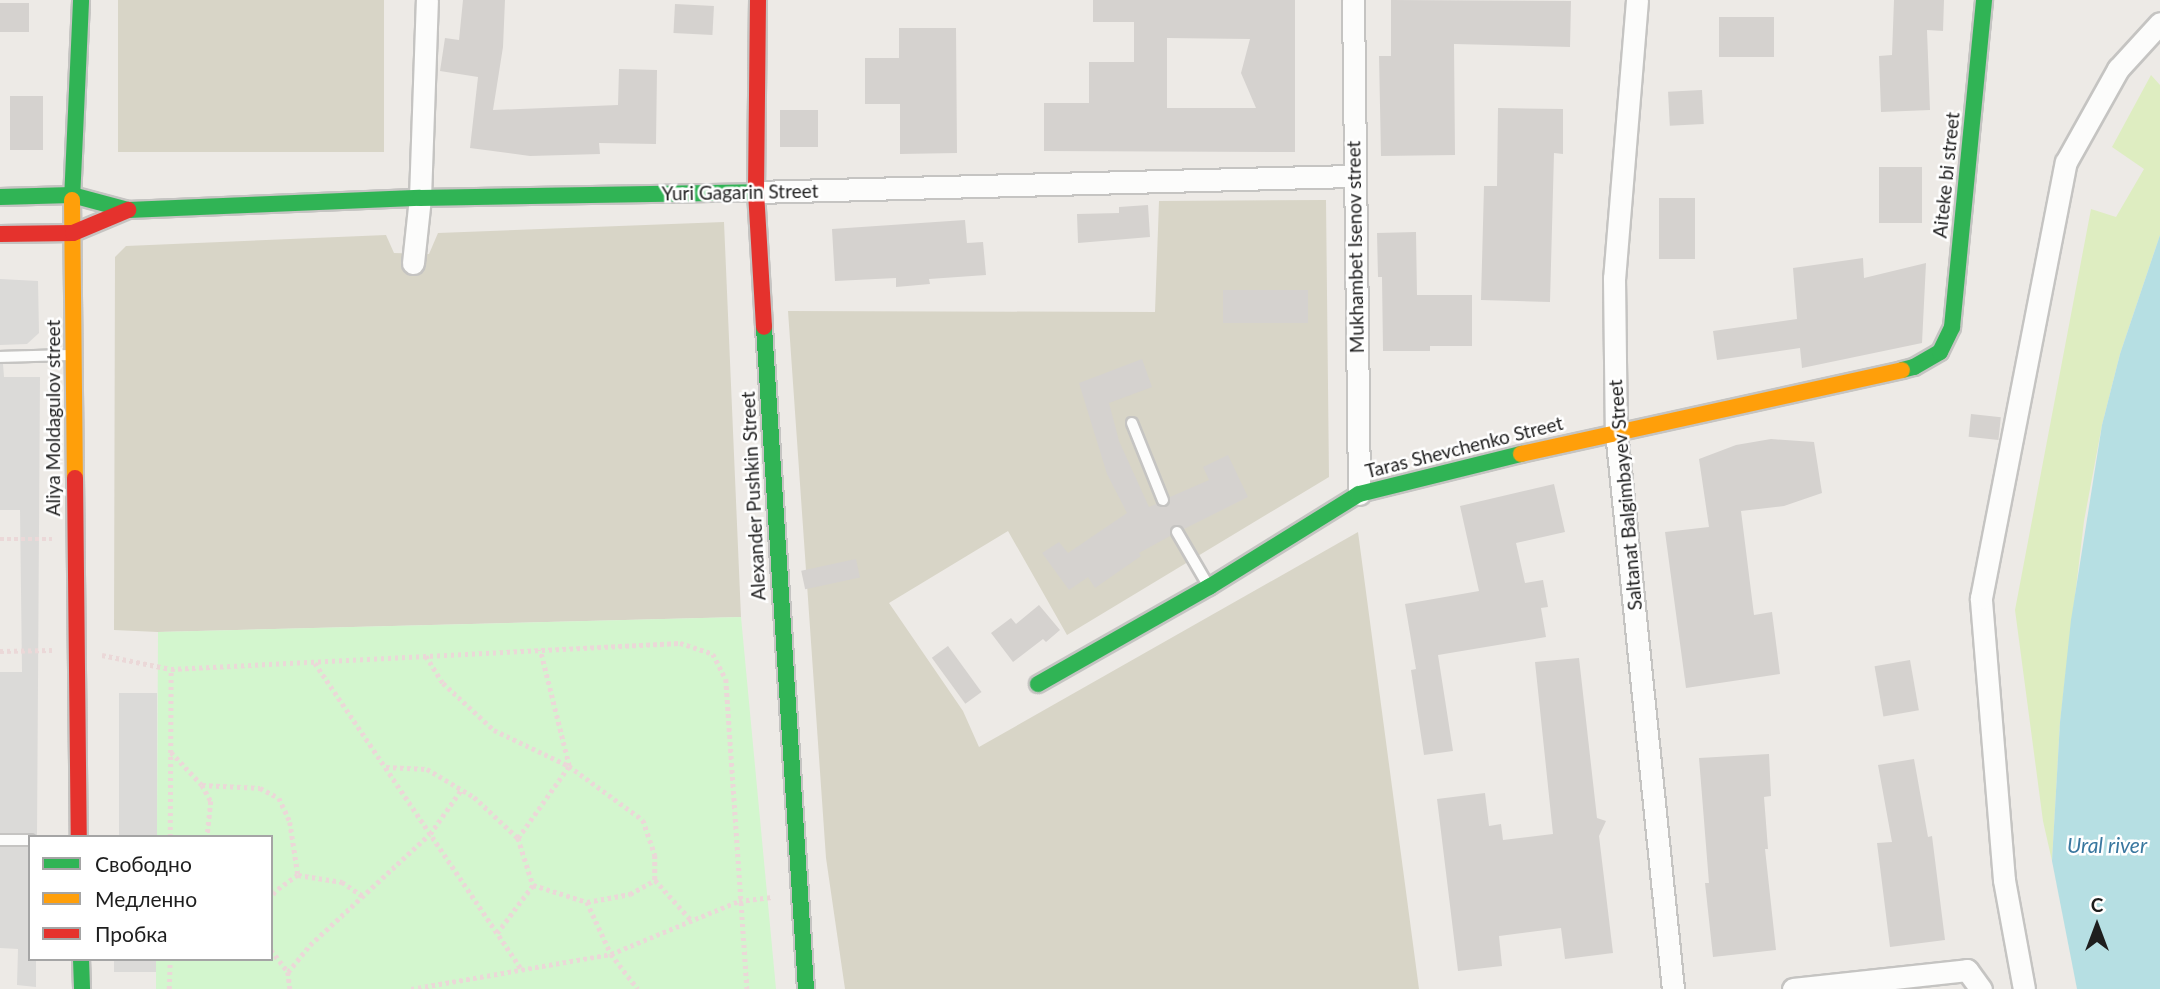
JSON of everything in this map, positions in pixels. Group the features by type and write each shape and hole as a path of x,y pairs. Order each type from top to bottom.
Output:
{"street":[{"name":"Aliya Moldagulov street","path":"79,835 72,195 81,0"},
{"path":"413,263 420,198 427,0"},
{"name":"Alexander Pushkin Street","path":"758,0 756,192 806,989"},
{"name":"Mukhambet Isenov street","path":"1353,0 1353,176 1359,494"},
{"name":"Saltanat Balgimbayev Street","path":"1637,0 1614,278 1616,431 1673,989"},
{"name":"Aiteke bi street","path":"1940,352 1952,327 1984,0"},
{"path":"2024,989 2004,880 1981,598 2066,162 2118,69 2160,23"},
{"name":"Yuri Gagarin Street","path":"0,197 72,195 128,209 420,198 1353,176"},
{"name":"Yuri Gagarin Street","path":"0,234 74,233 128,209"},
{"name":"Taras Shevchenko Street","path":"1038,684 1209,587 1359,494 1616,431 1914,367 1940,352"},
{"path":"81,961 82,989"},
{"path":"1793,989 1967,970 1981,989"}],"lane":[{"path":"5,357 73,355"},
{"path":"1132,423 1164,500"},
{"path":"1177,533 1209,587"},
{"path":"0,840 28,840"}],"path":[{"path":"0,540 75,538"},
{"path":"0,651 77,650 171,669 680,643 713,654 726,679 747,989"},
{"path":"517,838 569,766 540,650"},
{"path":"426,656 443,683 495,730 569,766 642,820 654,855 654,880 691,920"},
{"path":"314,662 522,970"},
{"path":"170,835 171,669"},
{"path":"171,752 202,785 211,802 207,835"},
{"path":"385,767 427,769 474,797 517,838 533,885"},
{"path":"202,785 260,788 279,798 290,822 298,875"},
{"path":"288,972 310,945 430,834 461,790"},
{"path":"273,895 298,875 342,882 363,896"},
{"path":"533,885 587,902 630,894 654,880"},
{"path":"497,933 533,885"},
{"path":"411,989 611,954 739,901 798,895"},
{"path":"587,902 611,954 638,989"},
{"path":"273,953 288,972 290,989"},
{"path":"169,989 170,961"}],"shaded area":[{"path":"118,0 384,0 384,152 118,152"},
{"path":"1326,200 1329,477 1067,635 1008,531 889,603 963,711 979,747 1358,532 1419,989 845,989 826,858 788,311 1155,312 1159,201"},
{"path":"724,222 741,617 158,632 114,630 115,257 126,246 386,235 394,253 429,254 438,233"},
{"path":"0,279 38,281 39,333 27,344 0,345"},
{"path":"0,364 3,364 4,377 40,377 37,835 28,835 28,961 36,961 36,987 17,985 18,949 0,948 0,672 22,672 20,510 0,510"},
{"path":"119,693 157,693 157,835 119,835"},
{"path":"114,961 156,961 156,972 114,972"}],"green space":[{"path":"2151,75 2160,85 2160,235 2120,354 2102,425 2084,521 2060,722 2052,861 2043,821 2015,610 2091,209 2116,217 2144,169 2112,147"},
{"path":"741,617 776,989 156,989 156,961 273,961 273,835 157,835 158,632"}],"water":[{"name":"Ural river","path":"2160,235 2160,989 2077,989 2052,861 2060,722 2071,620 2102,425 2120,354"}],"building":[{"path":"463,0 505,0 503,47 493,110 618,105 619,69 657,70 656,144 599,143 600,154 530,156 470,148 478,77 440,71 445,38 459,40"},
{"path":"1093,0 1295,0 1295,152 1044,151 1044,103 1089,103 1089,62 1134,62 1134,22 1093,22","holes":["1167,38 1250,39 1241,73 1256,108 1167,108"]},
{"path":"1391,0 1571,1 1570,47 1454,44 1455,155 1381,156 1379,56 1391,56"},
{"path":"1894,0 1944,0 1943,31 1927,30 1930,110 1881,112 1879,56 1892,55"},
{"path":"0,3 29,3 29,32 0,32"},
{"path":"675,4 714,6 712,35 673,33"},
{"path":"1719,17 1774,17 1774,57 1719,57"},
{"path":"899,28 956,28 957,153 900,154 900,104 865,104 865,58 899,58"},
{"path":"1702,90 1704,124 1670,126 1668,92"},
{"path":"10,96 43,96 43,150 10,150"},
{"path":"1498,108 1563,109 1563,154 1554,153 1550,302 1481,300 1484,186 1497,186"},
{"path":"780,110 818,110 818,147 780,147"},
{"path":"1879,167 1922,167 1922,223 1879,223"},
{"path":"1659,198 1695,198 1695,259 1659,259"},
{"path":"1148,205 1150,237 1078,243 1077,214 1119,213 1119,207"},
{"path":"965,220 967,243 983,242 986,275 929,279 930,284 896,287 896,278 835,281 832,229"},
{"path":"1416,232 1417,295 1472,295 1472,346 1430,346 1430,351 1383,351 1382,277 1378,277 1377,233"},
{"path":"1863,258 1864,278 1926,263 1922,343 1802,368 1800,348 1717,360 1713,331 1797,319 1793,268"},
{"path":"1223,290 1308,290 1308,323 1223,323"},
{"path":"1142,359 1152,387 1109,403 1119,441 1149,507 1156,504 1167,507 1170,497 1209,480 1203,467 1228,455 1248,497 1184,529 1174,525 1170,529 1170,536 1139,553 1141,556 1095,588 1088,577 1069,590 1042,553 1059,542 1068,553 1127,513 1107,474 1079,383"},
{"path":"1971,414 2001,417 1998,440 1969,437"},
{"path":"1771,439 1814,442 1822,493 1784,506 1741,511 1754,615 1772,612 1780,674 1686,688 1665,532 1709,527 1699,459 1736,445"},
{"path":"1554,484 1565,532 1516,543 1525,583 1543,580 1548,607 1541,608 1546,637 1438,655 1453,751 1424,755 1411,670 1416,669 1405,604 1479,591 1460,506"},
{"path":"856,559 860,578 805,589 801,571"},
{"path":"1039,605 1060,630 1046,642 1043,639 1013,662 991,633 1011,618 1016,624"},
{"path":"948,646 982,692 965,704 932,658"},
{"path":"1579,658 1597,818 1606,821 1599,836 1613,953 1565,959 1561,928 1499,936 1502,966 1458,971 1437,799 1485,793 1489,826 1501,824 1503,840 1553,834 1535,662"},
{"path":"1910,660 1919,710 1883,716 1875,666"},
{"path":"1769,754 1771,796 1764,797 1768,849 1765,849 1776,950 1713,957 1705,883 1709,883 1699,758"},
{"path":"1914,759 1928,837 1932,836 1945,940 1890,947 1877,843 1892,842 1878,765"}],"traffic: fast":[{"path":"72,200 81,0"},
{"path":"1902,370 1914,367 1940,352 1952,327 1984,0"},
{"path":"0,197 72,195 128,210 420,198 756,192"},
{"path":"764,327 806,989"},
{"path":"1038,684 1209,587 1359,494 1521,454"},
{"path":"81,961 82,989"}],"traffic: slow":[{"path":"72,200 75,478"},
{"path":"1521,454 1902,370"}],"traffic: jam":[{"path":"758,0 756,192 764,327"},
{"path":"0,234 73,233 128,210"},
{"path":"75,478 79,835"}]}
